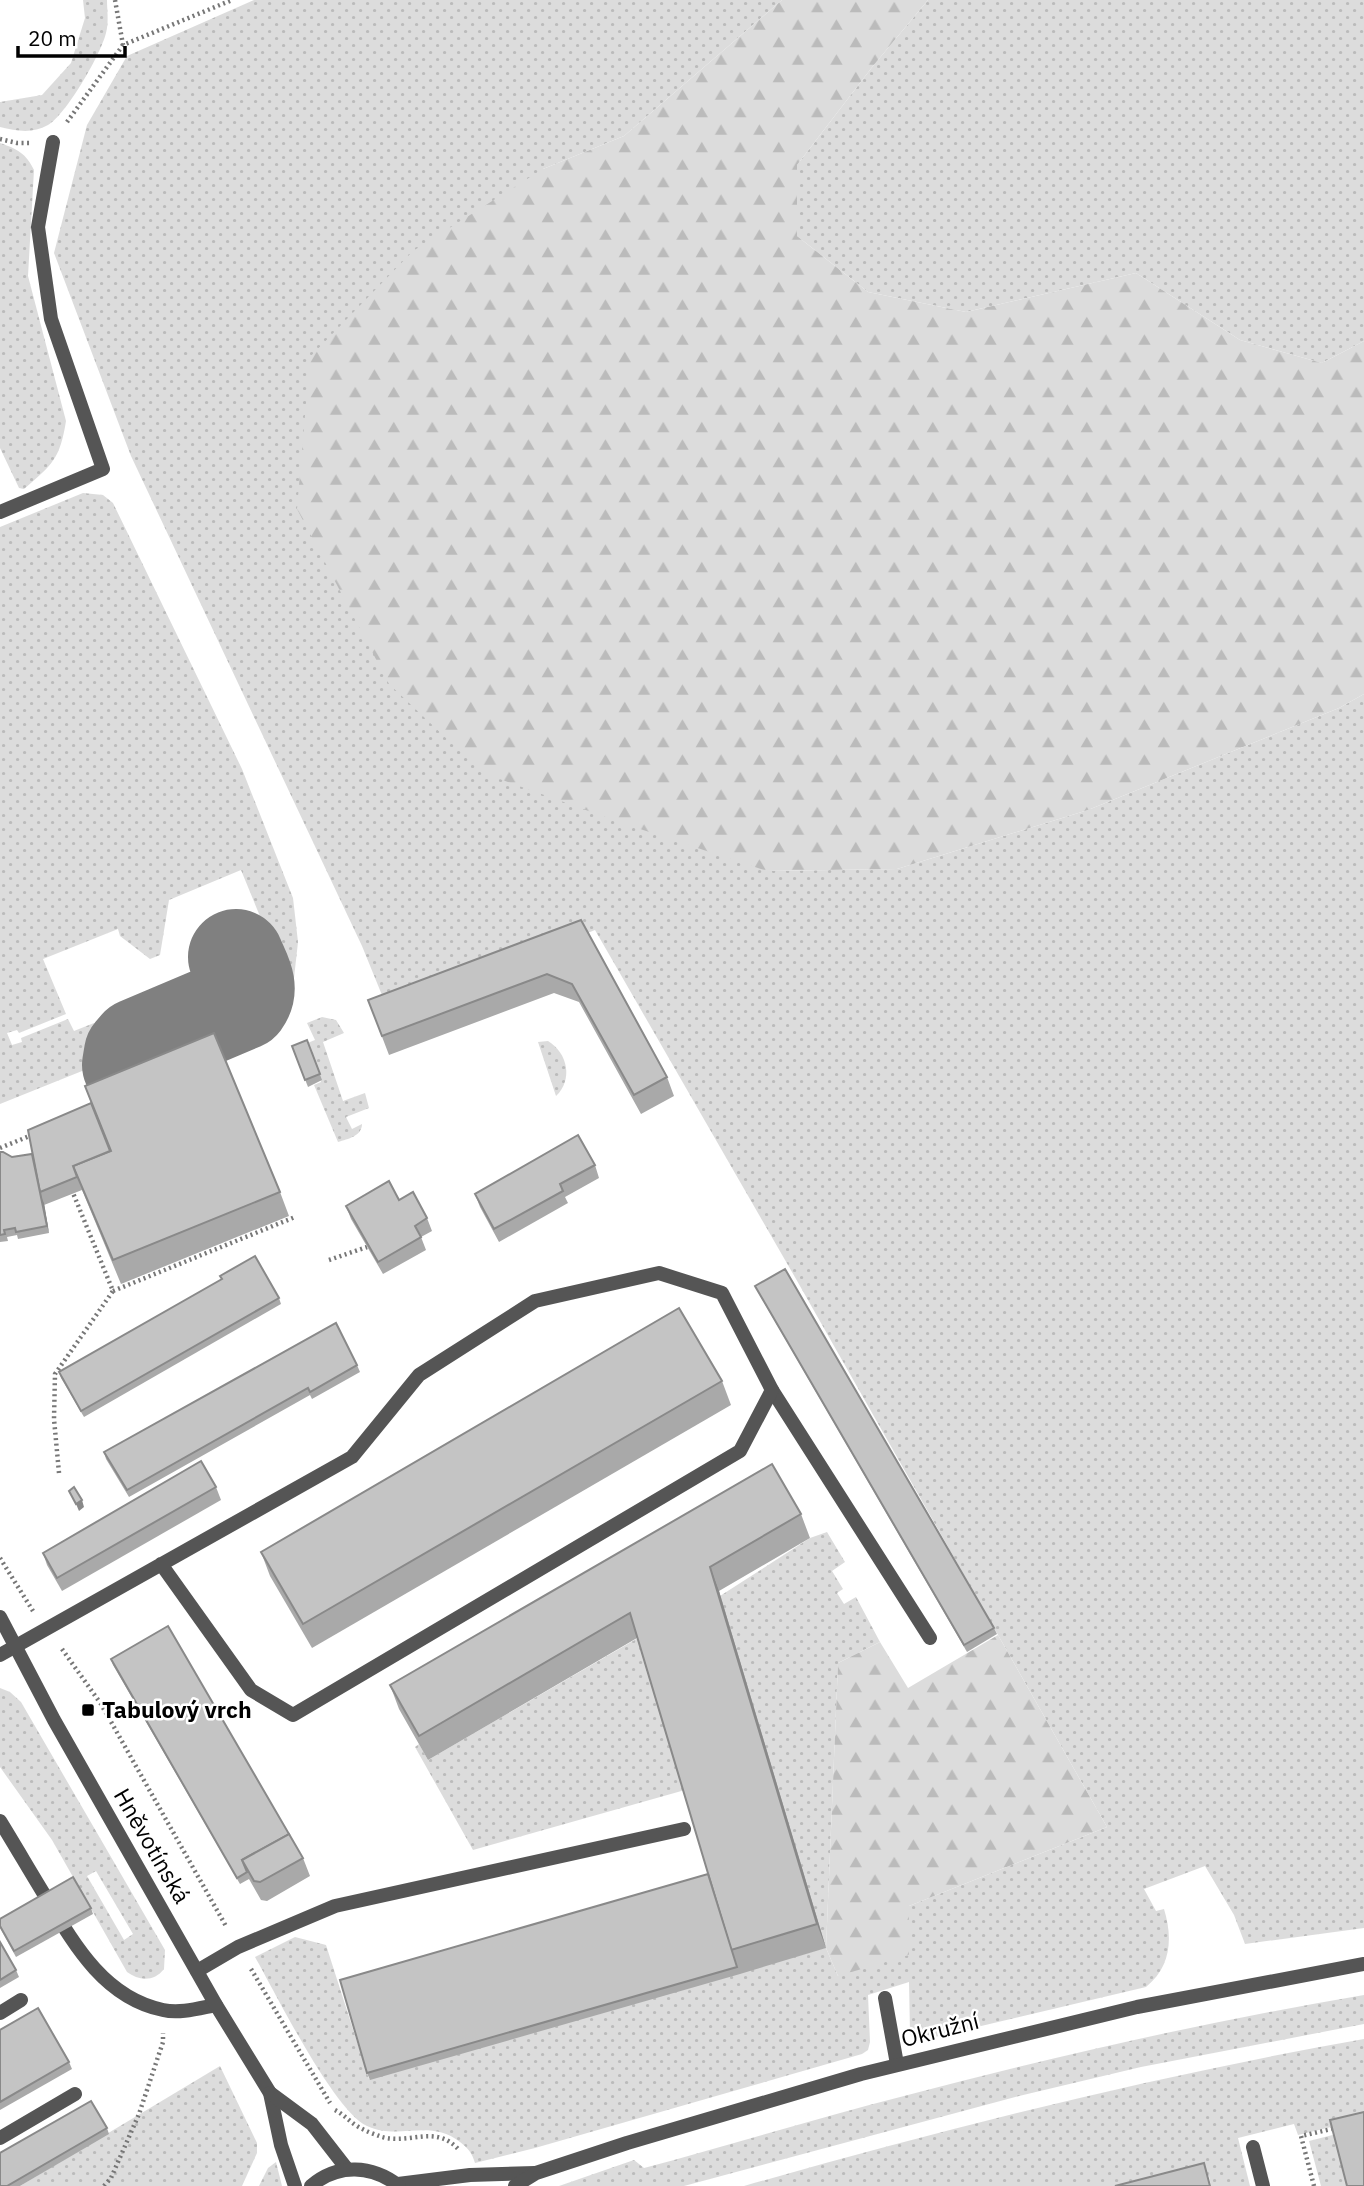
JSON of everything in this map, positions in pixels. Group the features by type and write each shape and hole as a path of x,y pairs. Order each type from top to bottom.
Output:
{"street":[{"path":"0,512 103,469 51,319 38,227 53,142"},
{"path":"0,1655 352,1457 419,1375 535,1301 659,1273 722,1293 772,1390 930,1638"},
{"path":"161,1564 251,1690 293,1715 740,1451 772,1390"},
{"name":"Hněvotínská","path":"0,1618 54,1720 216,2005 270,2093 281,2145 295,2186"},
{"path":"0,1821 77,1950 107,1982 134,2000 165,2011 192,2010 216,2005"},
{"path":"197,1971 238,1947 335,1906 684,1829"},
{"name":"Okružní","path":"515,2186 536,2173 701,2120 897,2064 1149,2004 1364,1964"},
{"path":"885,1998 897,2064"},
{"path":"0,2013 21,2000"},
{"name":"Hněvotínská","path":"270,2093 312,2124 347,2169"},
{"path":"0,2138 75,2094"},
{"path":"1253,2147 1263,2186"},
{"path":"311,2186 327,2175 347,2169"},
{"name":"Okružní","path":"347,2169 370,2171 398,2185 454,2176 536,2173"}],"path":[{"path":"115,0 123,46"},
{"path":"53,142 123,46 232,0"},
{"path":"0,1148 33,1135"},
{"path":"73,1193 113,1291"},
{"path":"60,1473 54,1419 55,1374 113,1291 295,1217"},
{"path":"329,1260 367,1248"},
{"path":"0,1558 34,1613"},
{"path":"62,1649 101,1704 229,1931"},
{"path":"247,1962 334,2109 370,2133 400,2139 421,2135 437,2137 450,2142 462,2155"},
{"path":"104,2186 111,2178 139,2114 163,2042 165,2011"},
{"path":"1314,2186 1301,2136 1339,2127"}],"green space":[{"path":"83,0 107,0 107,25 103,43 73,97 55,119 42,128 24,131 0,127 0,102 42,95 71,63 85,18"},
{"path":"254,0 782,0 624,136 543,169 767,871 897,869 1088,810 1339,708 1364,694 1364,1928 1245,1944 1234,1915 1205,1866 1144,1889 1156,1911 1164,1909 1169,1941 1161,1970 1146,1987 918,2041 913,2039 910,2033 909,1982 868,1995 870,2042 868,2050 862,2054 475,2163 473,2156 460,2142 437,2131 391,2131 367,2126 354,2116 339,2098 291,2023 255,1957 295,1937 326,1945 369,2079 825,1948 720,1596 810,1538 827,1532 845,1562 832,1571 843,1589 837,1593 844,1604 856,1597 880,1642 838,1663 826,1948 838,1976 909,1906 1107,1827 595,930 504,967 386,1005 362,946 131,456 54,253 87,125 127,56"},
{"path":"782,0 928,0 797,165 797,236 868,292 966,312 1136,273 1240,340 1322,363 1364,341 1364,694 1339,708 1088,810 897,869 767,871 483,773 389,684 297,509 310,357 413,251 543,169 624,136"},
{"path":"928,0 1364,0 1364,341 1322,363 1240,340 1136,273 966,312 868,292 797,236 797,165"},
{"path":"0,143 20,152 34,170 28,276 66,421 61,444 53,460 42,474 24,489 19,488 0,448"},
{"path":"83,493 103,495 113,503 242,769 293,898 298,942 293,987 269,997 250,952 271,943 241,870 169,900 160,955 150,959 120,936 118,929 43,959 66,1014 19,1033 17,1030 7,1033 12,1045 22,1042 21,1038 68,1019 74,1031 94,1023 103,1043 102,1063 0,1104 0,527"},
{"path":"220,964 227,982 223,994 142,1028 130,1023 125,1011 156,997 161,1003 172,1000 168,987"},
{"path":"322,1017 336,1020 344,1033 323,1042 343,1101 365,1093 369,1108 346,1117 352,1129 362,1124 361,1128 354,1136 338,1142 314,1085 321,1082 305,1044 315,1040 307,1023"},
{"path":"548,1041 560,1052 566,1067 565,1082 556,1096 538,1042"},
{"path":"998,1635 1107,1827 909,1906 909,1955 838,1976 826,1948 838,1663 880,1642 908,1688"},
{"path":"638,1638 685,1790 473,1850 415,1747 419,1744 428,1760"},
{"path":"0,1688 10,1692 21,1702 165,1950 164,1969 160,1973 146,1979 127,1972 52,1840 0,1767","holes":["96,1871 133,1934 124,1940 87,1876"]},
{"path":"1364,1995 1364,2024 1141,2067 1019,2096 684,2186 559,2186 634,2160 644,2168 871,2104 1075,2053 1248,2016"},
{"path":"1364,2039 1364,2119 1298,2135 1294,2124 1238,2138 1250,2186 1211,2186 1209,2176 1170,2186 744,2186 897,2144 1129,2086"},
{"path":"220,2066 257,2143 257,2153 242,2186 20,2186"},
{"path":"1364,2127 1350,2186 1321,2186 1309,2141"},
{"path":"276,2162 282,2186 259,2186 268,2168"}],"building":[{"path":"581,920 667,1077 634,1095 572,984 547,974 382,1036 368,1000"},
{"path":"214,1033 280,1192 113,1260 73,1166 111,1151 85,1086"},
{"path":"307,1040 320,1074 305,1080 292,1046"},
{"path":"91,1103 110,1151 73,1166 77,1177 40,1192 28,1130"},
{"path":"578,1135 595,1165 560,1184 563,1191 494,1229 475,1194"},
{"path":"0,1152 12,1157 32,1154 47,1226 16,1232 15,1228 4,1230 5,1234 0,1235"},
{"path":"389,1181 399,1200 413,1192 427,1218 415,1226 421,1237 378,1262 346,1206"},
{"path":"255,1256 279,1298 81,1411 59,1372 222,1279 220,1276"},
{"path":"785,1269 994,1628 964,1645 755,1286"},
{"path":"679,1308 722,1381 303,1624 261,1552"},
{"path":"336,1323 357,1365 310,1392 308,1388 127,1490 104,1452"},
{"path":"201,1461 216,1487 57,1578 43,1553"},
{"path":"772,1464 801,1514 710,1567 817,1924 731,1950 630,1613 419,1736 390,1685"},
{"path":"74,1487 82,1500 76,1504 69,1491"},
{"path":"168,1626 289,1834 242,1860 247,1872 237,1878 111,1659"},
{"path":"289,1834 303,1858 260,1882 254,1881 242,1860"},
{"path":"708,1874 737,1967 367,2073 340,1980"},
{"path":"73,1877 91,1908 14,1951 0,1926 0,1919"},
{"path":"0,1942 16,1970 0,1980"},
{"path":"38,2008 69,2062 0,2102 0,2030"},
{"path":"91,2101 107,2128 7,2186 0,2186 0,2153"},
{"path":"1364,2112 1364,2186 1347,2186 1330,2120"},
{"path":"1204,2163 1210,2186 1115,2186"}],"taxiway":[{"path":"130,1065 132,1053 138,1046 242,1002 247,985 236,957"}],"place":[{"name":"Tabulový vrch","path":"88,1710"}]}
